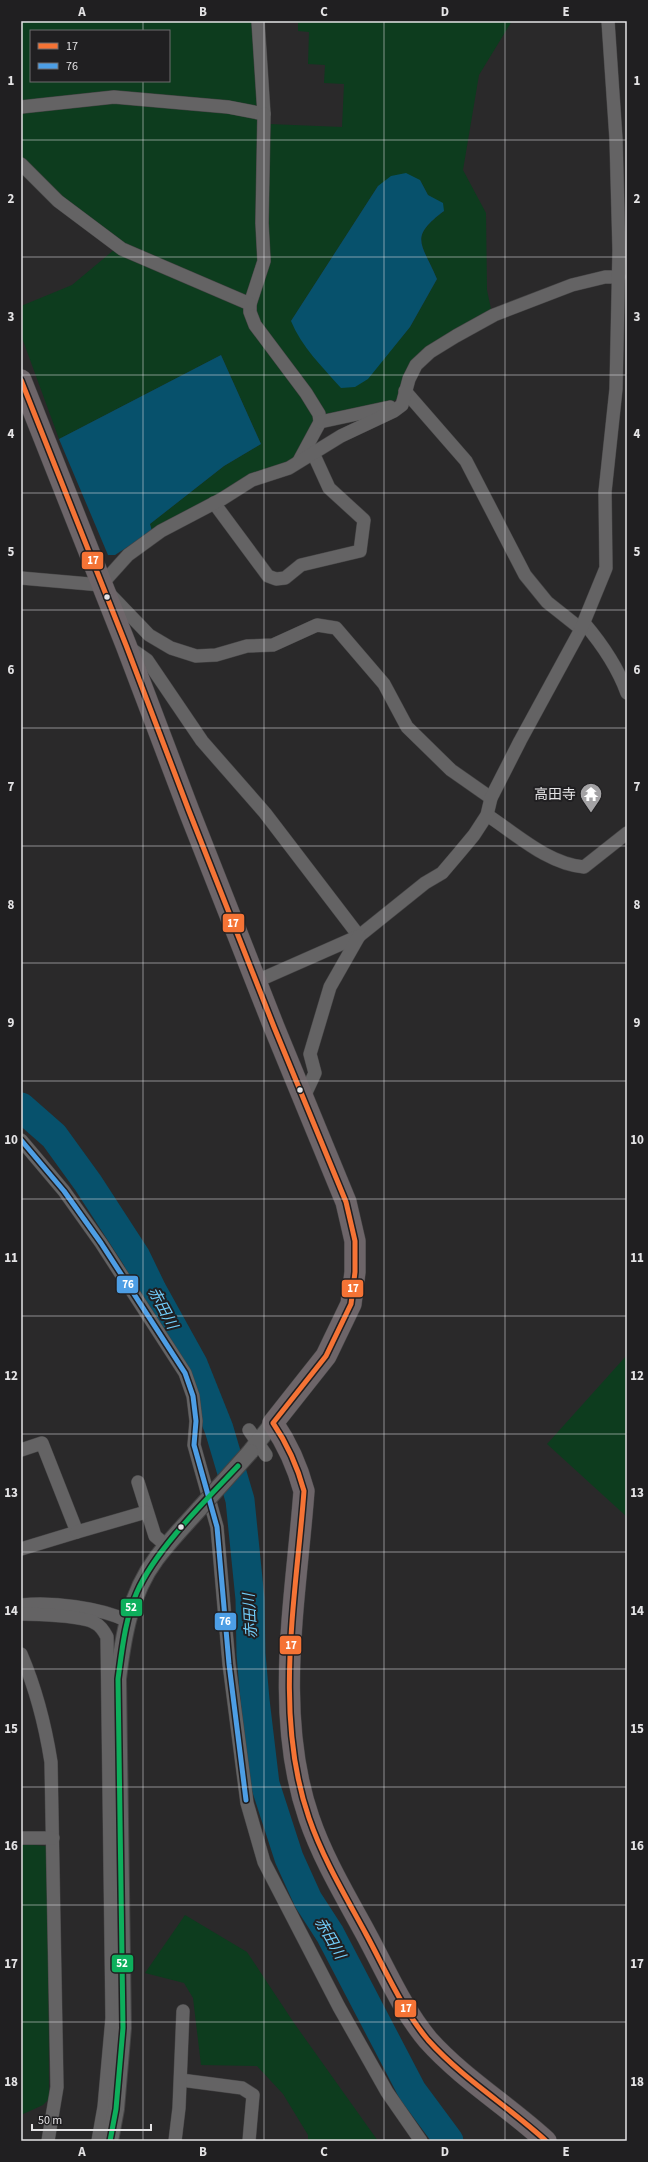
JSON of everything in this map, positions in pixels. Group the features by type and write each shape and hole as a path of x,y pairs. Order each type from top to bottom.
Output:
{"main road":[{"path":"21,380 126,645 189,811 303,1099 346,1202 354,1241 355,1272 351,1304 326,1356 273,1423 288,1445 297,1465 304,1491 290,1656 291,1724 297,1770 309,1818 319,1842 356,1915 410,2015 428,2039 476,2085 546,2141"}],"street":[{"path":"258,21 264,114 262,224 264,261 250,304 252,319 255,325 317,408 320,422 298,461"},
{"path":"257,981 359,936 425,883 442,873 474,835 487,815 491,798 583,626 606,568 605,492 616,389 619,278 623,250 608,21"},
{"path":"21,107 114,97 228,107 264,114"},
{"path":"21,164 58,201 122,249 250,304"},
{"path":"101,585 128,555 155,535 214,503 252,480 289,468 298,461 341,436 394,411 402,405 405,391 416,365 430,352 494,315 572,285 605,277 619,278"},
{"path":"405,391 466,461 525,575 547,602 594,635 623,682 627,694"},
{"path":"320,422 402,405"},
{"path":"214,503 268,576 276,579 284,578 302,565 360,551 364,520 329,488 313,453"},
{"path":"21,578 101,585 149,635 171,648 196,656 216,655 247,646 273,645 317,625 336,628 384,684 407,727 451,770 491,798"},
{"path":"126,645 147,660 202,741 265,813 359,936"},
{"path":"487,815 552,857 576,866 584,867 627,833"},
{"path":"303,1099 315,1073 310,1054 330,987 359,936"},
{"path":"21,1140 64,1191 185,1373 193,1396 195,1408 196,1420 194,1445 217,1527 229,1664 247,1803 264,1862 357,2040 387,2092 421,2141"},
{"path":"110,2141 116,2109 123,2028 118,1679 128,1621 136,1596 146,1575 167,1546 256,1445 273,1423"},
{"path":"21,1450 42,1443 77,1532"},
{"path":"138,1482 146,1512 155,1536 167,1546"},
{"path":"21,1549 146,1512"},
{"path":"21,1605 58,1605 113,1614 128,1621"},
{"path":"21,1614 44,1614 94,1622 102,1628 107,1637 112,2018 104,2107 98,2141"},
{"path":"21,1654 35,1688 45,1726 51,1762 56,2087 48,2141"},
{"path":"21,1838 53,1838"},
{"path":"175,2141 181,2080 183,2011"},
{"path":"181,2080 242,2088 253,2095 249,2141"}],"green space":[{"path":"21,21 255,21 262,111 228,105 21,101"},
{"path":"298,21 512,21 479,75 463,170 486,213 487,290 491,309 431,346 397,399 381,407 324,418 259,323 255,305 267,223 269,124 342,127 344,84 324,83 325,65 308,64 309,32 298,31","holes":["420,180 428,195 436,200 444,211 426,228 422,235 421,242 437,279 410,327 391,350 291,321 378,186"]},
{"path":"114,102 187,106 260,118 260,260 248,301 120,245 62,200 21,158 21,112"},
{"path":"115,249 247,306 304,395 316,422 296,457 220,494 152,531 150,524 224,466 261,444 221,355 59,439 21,335 21,306 72,285"},
{"path":"627,1355 627,1517 547,1444"},
{"path":"21,1844 46,1846 48,1851 49,2099 43,2105 21,2115"},
{"path":"185,1915 247,1952 294,2023 378,2141 308,2141 308,2135 283,2094 257,2066 201,2065 193,1998 184,1983 145,1973"}],"water":[{"path":"406,173 420,180 428,195 443,203 444,211 426,228 422,235 421,242 437,279 410,327 368,379 355,387 341,388 306,348 291,321 378,186 391,176"},
{"path":"221,355 261,444 224,466 150,524 152,531 115,555 108,555 59,439"}],"waterway":[{"name":"赤田川","path":"21,1107 54,1136 88,1183 136,1257 152,1290 193,1364 219,1429 240,1500 250,1599 251,1654 255,1700 265,1784 289,1858 308,1900 330,1934 412,2091 449,2141"}],"transit line":[{"name":"17","path":"21,380 126,645 189,811 274,1027 346,1202 355,1241 355,1272 351,1304 326,1356 273,1423 292,1456 304,1491 293,1614 289,1697 292,1738 298,1778 309,1818 335,1878 394,1988 419,2028 428,2040 456,2067 546,2141"},
{"name":"76","path":"21,1140 64,1191 101,1243 185,1373 193,1396 196,1421 194,1445 217,1527 229,1664 246,1800"},
{"name":"52","path":"110,2141 116,2109 123,2028 118,1679 124,1635 137,1592 156,1559 182,1526 238,1466"}],"place":[{"name":"高田寺","path":"591,814"}]}
